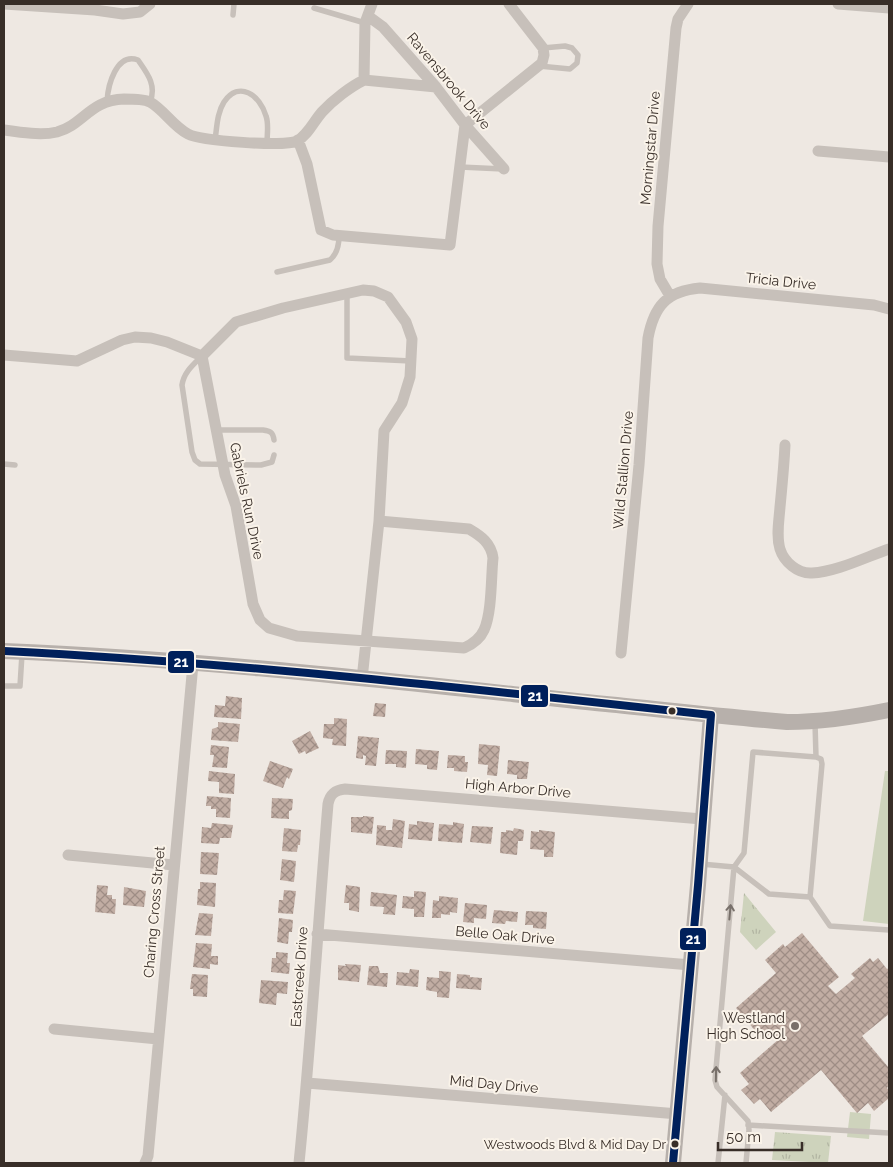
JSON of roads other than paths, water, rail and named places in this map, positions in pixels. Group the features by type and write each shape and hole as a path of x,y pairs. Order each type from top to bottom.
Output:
{"street":[{"path":"4,4 96,7 132,14 140,12 150,4"},
{"path":"364,80 366,20 372,4"},
{"path":"298,140 307,164 321,230 340,236 450,245 465,124 539,66 544,55 544,48 509,4"},
{"name":"Morningstar Drive","path":"670,296 660,279 657,264 658,226 676,28 678,18 688,4"},
{"path":"838,4 889,8"},
{"name":"Ravensbrook Drive","path":"366,20 383,27 504,169"},
{"path":"4,130 43,134 59,131 96,106 107,101 124,99 150,102 178,128 190,135 215,140 286,144 298,140 323,112 355,84 364,80 436,87"},
{"path":"818,151 889,157"},
{"name":"Tricia Drive","path":"670,296 689,289 700,288 874,305 889,309"},
{"path":"4,355 77,361 122,340 135,337 167,342 202,356 236,322 283,308 363,290 374,291 388,297 406,322 412,339 410,377 402,403 384,431 379,521 362,679"},
{"name":"Wild Stallion Drive","path":"622,653 648,338 651,322 657,310 662,302 670,296"},
{"name":"Gabriels Run Drive","path":"202,356 223,464 236,506 253,604 260,620 269,628 297,636 464,648 478,639 484,629 488,612 493,558 492,549 479,535 469,529 379,521"},
{"path":"786,445 778,531 780,551 785,560 801,572 811,574 830,570 889,549"},
{"path":"4,651 193,664 362,679 787,722 815,722 842,719 889,710"},
{"name":"Charing Cross Street","path":"145,1163 148,1156 193,664"},
{"path":"672,1163 700,864 711,714"},
{"name":"High Arbor Drive","path":"333,794 338,790 345,789 702,819"},
{"name":"Eastcreek Drive","path":"299,1163 307,1083 328,804 333,794"},
{"path":"68,855 174,865"},
{"name":"Belle Oak Drive","path":"317,934 691,966"},
{"path":"54,1029 158,1039"},
{"name":"Mid Day Drive","path":"307,1083 678,1114"}],"lane":[{"path":"233,15 234,4"},
{"path":"314,8 366,20"},
{"path":"539,66 570,69 577,63 578,55 572,48 566,46 544,48"},
{"path":"107,101 113,74 124,61 130,58 138,60 147,72 153,88 150,102"},
{"path":"215,140 219,114 223,103 236,92 241,91 249,92 256,97 262,106 268,123 267,143"},
{"path":"460,167 504,169"},
{"path":"277,272 330,260 338,249 340,236"},
{"path":"347,294 347,358 411,361"},
{"path":"202,356 187,371 183,378 182,386 192,452 195,460 200,464 267,464 272,462 274,455"},
{"path":"217,430 270,431 274,435 274,440"},
{"path":"4,464 15,465"},
{"path":"4,686 20,686 22,652"},
{"path":"815,722 816,757"},
{"path":"746,1163 748,1125 744,1114 717,1086 715,1080 734,867 744,853 753,752 821,759 810,897 830,926 889,930"},
{"path":"700,864 734,867 769,894 810,897"},
{"path":"718,1163 725,1095"},
{"path":"748,1125 889,1133"}],"place":[{"name":"Westland High School","path":"795,1026"},
{"name":"Westwoods Blvd & Mid Day Dr","path":"675,1144"}]}
